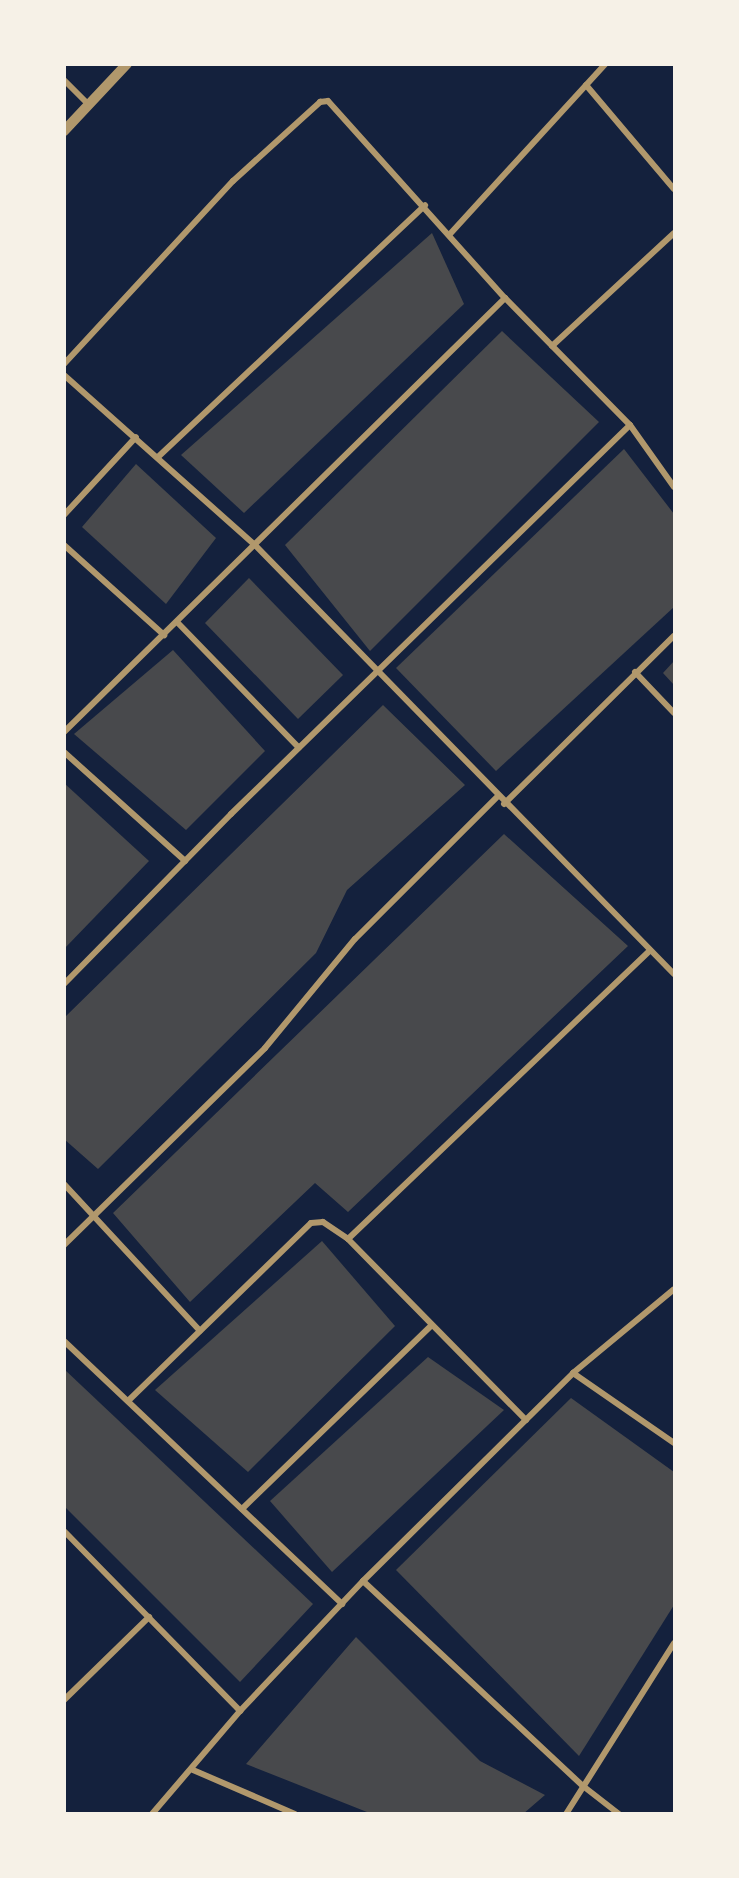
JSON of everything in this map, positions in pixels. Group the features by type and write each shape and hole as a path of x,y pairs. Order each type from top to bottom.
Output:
{"street":[{"path":"64,131 127,64"},
{"path":"450,234 604,64"},
{"path":"64,80 89,105"},
{"path":"586,85 675,189"},
{"path":"64,364 233,181 320,102 335,105 505,298 630,425 675,487"},
{"path":"158,457 425,205"},
{"path":"552,346 675,233"},
{"path":"64,732 505,298"},
{"path":"64,375 255,545 497,797 675,974"},
{"path":"64,984 299,748 630,425"},
{"path":"64,514 136,437"},
{"path":"64,545 164,634"},
{"path":"177,622 299,748"},
{"path":"504,804 635,672 675,636"},
{"path":"635,672 675,713"},
{"path":"64,752 185,861"},
{"path":"64,1245 265,1048 355,939 497,797"},
{"path":"348,1239 650,950"},
{"path":"64,1184 96,1214 200,1331"},
{"path":"128,1401 311,1222 323,1221 348,1239 526,1420"},
{"path":"152,1814 193,1770 240,1711 363,1581 573,1373 675,1289"},
{"path":"242,1509 432,1325"},
{"path":"64,1341 342,1604"},
{"path":"573,1373 675,1443"},
{"path":"64,1531 240,1711"},
{"path":"363,1581 583,1786 619,1814"},
{"path":"64,1700 149,1617"},
{"path":"566,1814 675,1643"},
{"path":"193,1770 295,1814"}],"building":[{"path":"432,233 464,304 244,513 181,455"},
{"path":"502,331 599,422 370,651 285,545"},
{"path":"624,449 674,514 674,607 496,771 396,668"},
{"path":"136,464 216,538 166,604 82,527"},
{"path":"249,578 343,675 298,719 205,623"},
{"path":"173,650 265,751 186,830 74,734"},
{"path":"674,661 674,685 663,673"},
{"path":"383,705 465,785 347,890 316,953 98,1169 64,1139 64,1018"},
{"path":"64,783 149,861 64,949"},
{"path":"504,834 628,946 348,1212 315,1183 190,1302 113,1213"},
{"path":"322,1241 395,1326 248,1472 155,1390"},
{"path":"428,1357 504,1410 332,1572 270,1501"},
{"path":"64,1369 313,1604 240,1682 64,1506"},
{"path":"571,1398 674,1472 674,1605 579,1756 396,1570"},
{"path":"356,1637 480,1761 545,1795 523,1814 372,1814 246,1764"}]}
